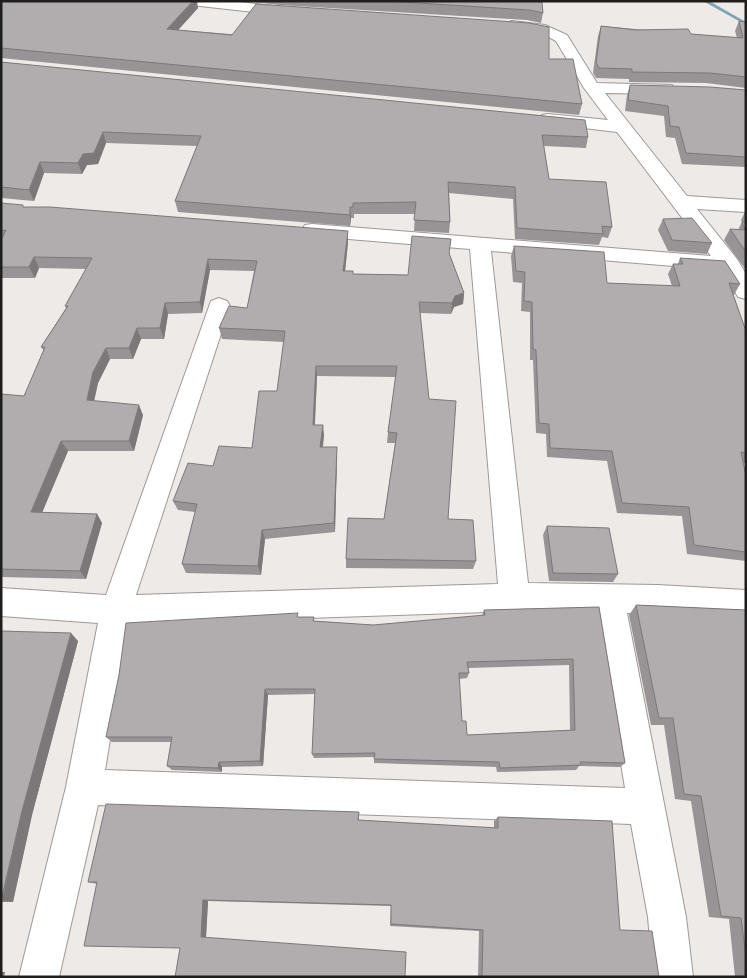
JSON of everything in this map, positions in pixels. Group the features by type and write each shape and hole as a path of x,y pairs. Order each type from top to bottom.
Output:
{"street":[{"path":"191,1 300,12"},
{"path":"498,25 527,27 556,33 562,38 592,88 729,264 746,292"},
{"path":"592,88 678,89"},
{"path":"533,118 622,127"},
{"path":"682,202 746,206"},
{"path":"294,228 480,245 729,264"},
{"path":"480,245 514,597"},
{"path":"39,977 84,787 116,610 219,306"},
{"path":"1,602 116,610 514,597 746,604"},
{"path":"609,599 667,916 673,977"},
{"path":"84,787 646,807"}],"building":[{"path":"1,1 193,1 167,29 232,35 256,4 529,23 549,27 549,59 573,59 582,104 1,48"},
{"path":"386,1 530,1 542,2 543,13 529,10"},
{"path":"739,21 746,22 746,77 710,73 632,72 632,69 599,68 596,63 601,26 636,30 688,29 691,34 743,38"},
{"path":"1,62 585,120 588,137 542,135 549,179 606,182 612,227 602,226 603,234 517,228 515,187 448,182 450,222 414,220 416,202 353,203 353,207 350,207 350,215 175,201 201,136 103,132 94,153 83,154 78,163 40,162 29,190 1,187"},
{"path":"630,85 746,90 746,157 686,153 679,127 670,126 668,106 628,100"},
{"path":"1,203 23,205 23,207 50,207 348,231 343,271 353,271 353,274 408,275 412,236 451,239 449,253 464,293 455,296 452,303 419,302 429,399 456,401 448,519 473,520 476,561 346,559 348,518 384,519 397,433 388,432 397,366 316,366 313,425 323,425 320,447 337,447 334,523 262,530 258,566 182,564 197,504 173,501 188,463 213,466 219,446 252,448 259,391 277,391 285,331 219,328 229,306 247,308 257,261 208,259 200,302 165,303 160,328 137,328 129,348 106,348 93,372 87,400 139,405 129,441 61,441 31,512 97,514 80,571 1,569 1,394 24,396 45,347 41,347 68,306 65,306 92,258 34,257 29,267 1,267 1,240 6,230 1,231"},
{"path":"692,218 712,243 672,240 663,219"},
{"path":"742,222 746,222 746,252 730,229 745,230"},
{"path":"514,246 604,252 607,283 680,286 673,264 683,264 680,258 725,261 740,284 729,283 746,331 746,453 741,452 746,476 746,552 694,545 689,507 622,503 612,451 550,448 549,424 539,423 536,350 533,349 532,302 524,301 525,272 516,271"},
{"path":"547,526 609,528 618,574 553,573"},
{"path":"636,605 746,610 746,957 741,918 721,916 701,796 684,794 673,718 659,718"},
{"path":"599,607 625,763 580,762 581,765 500,768 499,762 374,759 375,753 312,754 315,689 265,689 260,761 219,762 218,768 167,766 172,737 106,737 119,675 126,623 298,613 297,617 314,617 313,621 373,625 485,615 484,610","holes":["573,659 575,730 467,735 466,721 462,721 459,673 469,673 467,662"]},
{"path":"1,631 71,633 22,811 1,901"},
{"path":"106,804 359,812 358,820 498,828 498,817 612,821 620,930 652,931 659,977 482,977 483,930 391,924 391,905 203,900 201,937 406,952 405,977 175,977 180,948 84,946 97,882 88,882"}],"waterway":[{"path":"705,1 746,24"}]}
